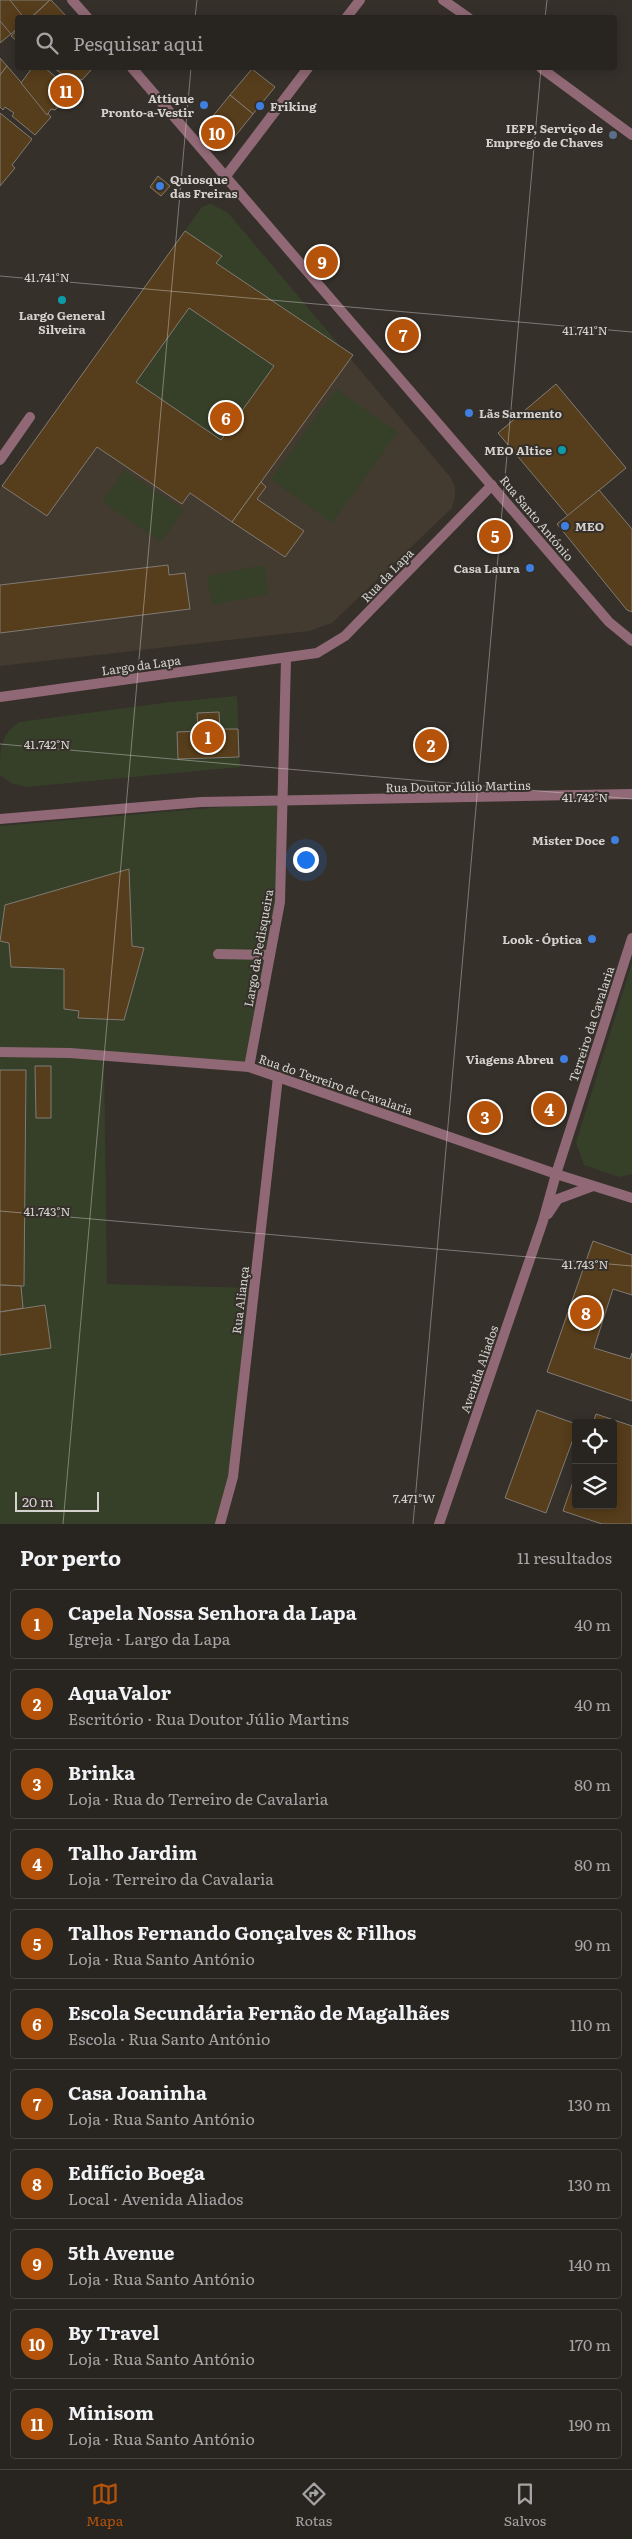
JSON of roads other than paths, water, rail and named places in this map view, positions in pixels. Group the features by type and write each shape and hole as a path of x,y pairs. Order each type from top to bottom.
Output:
{"street":[{"path":"72,0 85,15"},
{"path":"348,15 360,0"},
{"path":"443,0 465,15"},
{"name":"Rua Santo António","path":"134,70 609,622 632,641"},
{"path":"226,176 306,70"},
{"path":"544,70 632,135"},
{"path":"0,460 30,417"},
{"name":"Rua da Lapa","path":"286,659 317,653 345,636 492,485"},
{"name":"Largo da Lapa","path":"0,697 286,659"},
{"name":"Largo da Pedisqueira","path":"249,1067 280,902 284,802 286,659"},
{"name":"Rua Doutor Júlio Martins","path":"284,802 632,794"},
{"path":"0,819 201,802 284,802"},
{"name":"Terreiro da Cavalaria","path":"556,1174 632,938"},
{"path":"218,954 270,955"},
{"name":"Rua do Terreiro de Cavalaria","path":"0,1052 70,1053 249,1067 556,1174 632,1198"},
{"name":"Rua Aliança","path":"220,1524 233,1477 278,1077"},
{"name":"Avenida Aliados","path":"439,1524 543,1222 556,1174"},
{"name":"Avenida Aliados","path":"543,1222 558,1199 593,1186"}],"place":[{"name":"Minisom","path":"66,91"},
{"name":"Attique Pronto-a-Vestir","path":"204,105"},
{"name":"Friking","path":"260,106"},
{"name":"By Travel","path":"217,133"},
{"name":"IEFP, Serviço de Emprego de Chaves","path":"613,135"},
{"name":"Quiosque das Freiras","path":"160,186"},
{"name":"5th Avenue","path":"322,262"},
{"name":"Largo General Silveira","path":"62,300"},
{"name":"Casa Joaninha","path":"403,335"},
{"name":"Lãs Sarmento","path":"469,413"},
{"name":"Escola Secundária Fernão de Magalhães","path":"226,418"},
{"name":"MEO Altice","path":"562,450"},
{"name":"MEO","path":"565,526"},
{"name":"Talhos Fernando Gonçalves & Filhos","path":"495,536"},
{"name":"Casa Laura","path":"530,568"},
{"name":"Capela Nossa Senhora da Lapa","path":"208,737"},
{"name":"AquaValor","path":"431,745"},
{"name":"Mister Doce","path":"615,840"},
{"name":"Look - Óptica","path":"592,939"},
{"name":"Viagens Abreu","path":"564,1059"},
{"name":"Talho Jardim","path":"549,1109"},
{"name":"Brinka","path":"485,1117"},
{"name":"Edifício Boega","path":"586,1313"}]}
